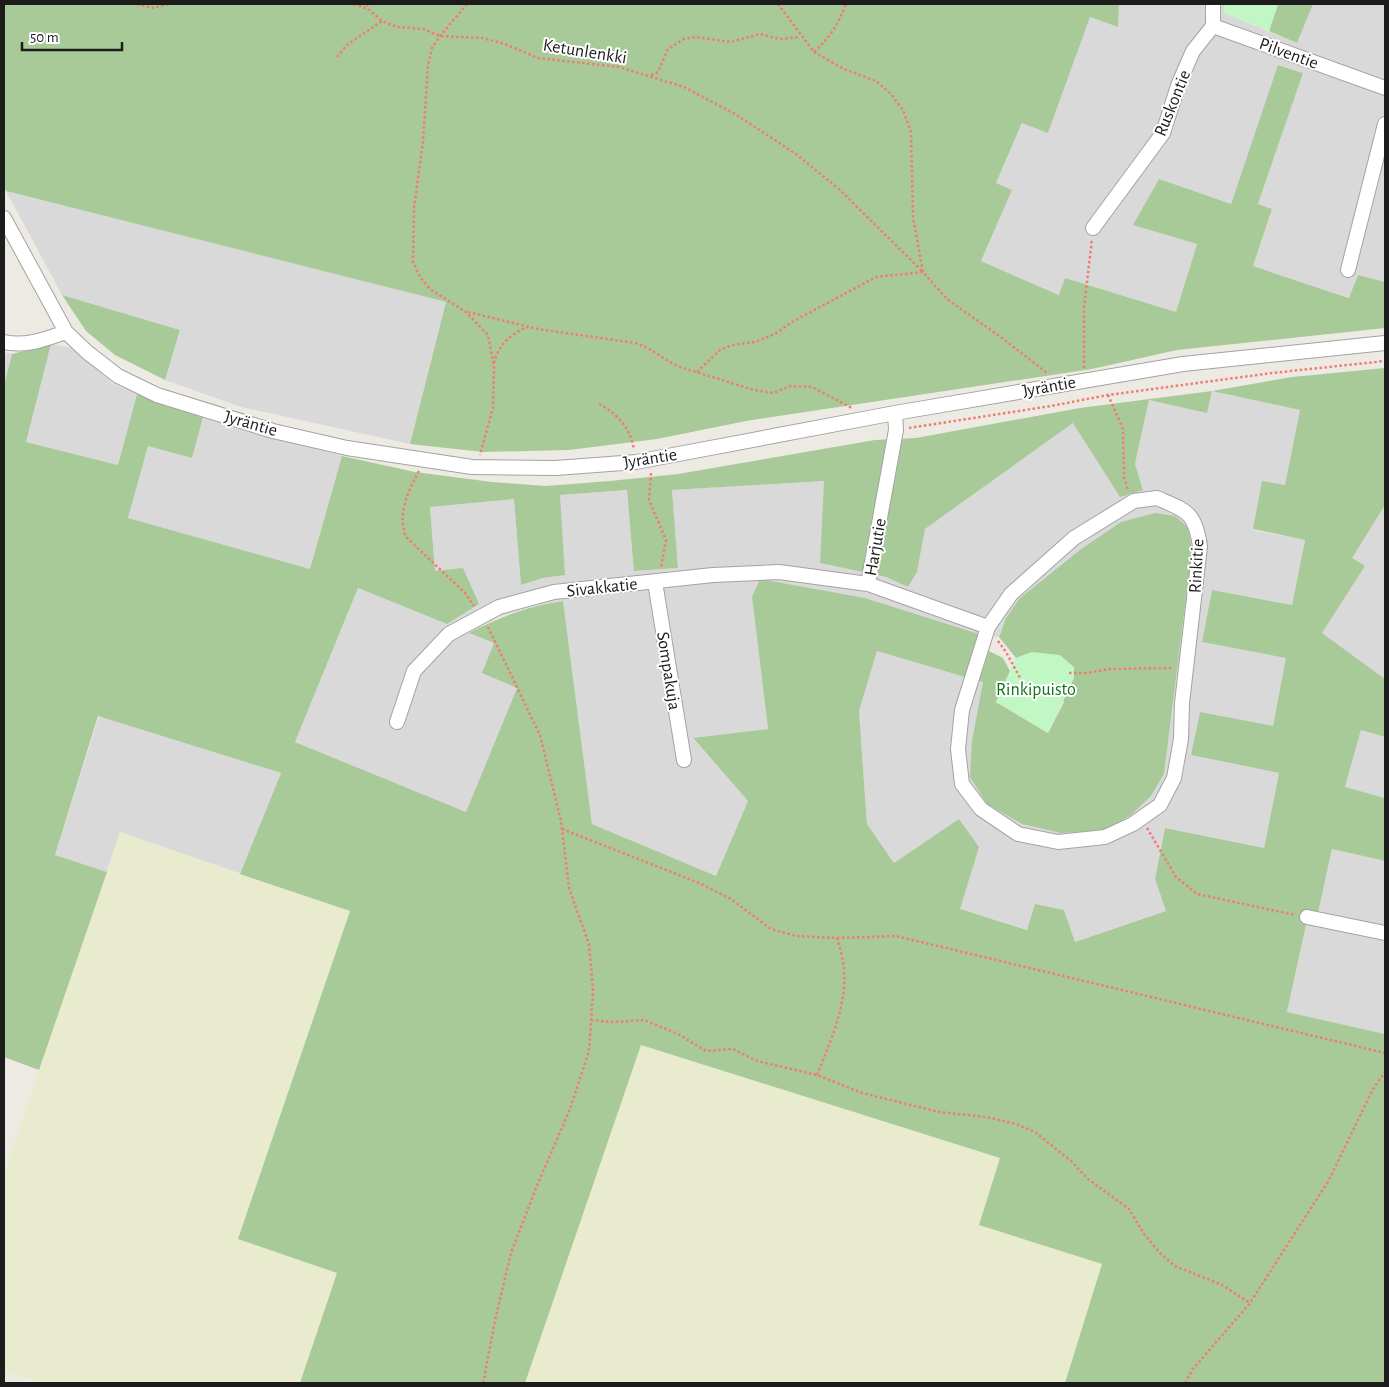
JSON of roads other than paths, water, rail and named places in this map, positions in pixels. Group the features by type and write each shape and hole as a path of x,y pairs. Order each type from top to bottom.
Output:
{"street":[{"path":"1213,4 1213,26"},
{"name":"Pilventie","path":"1213,26 1385,88"},
{"name":"Ruskontie","path":"1093,228 1163,133 1179,84 1193,51 1213,26"},
{"path":"1348,270 1385,124"},
{"name":"Jyräntie","path":"4,218 66,332 86,352 118,376 157,395 273,431 347,448 472,467 556,468 643,460 895,413 1183,364 1385,343"},
{"path":"4,342 12,344 40,342 66,332"},
{"name":"Harjutie","path":"895,413 896,430 868,584 988,629"},
{"name":"Rinkitie","path":"1157,498 1183,509 1197,524 1200,546 1181,739 1174,778 1160,805 1141,818 1105,837 1058,842 1018,834 981,810 962,784 958,749 962,710 988,629 1011,594 1074,538 1134,501 1157,498"},
{"name":"Sivakkatie","path":"397,722 414,671 449,634 499,606 554,592 658,581 780,572 868,584"},
{"name":"Sompakuja","path":"658,581 684,760"},
{"path":"1307,917 1385,933"}],"park label":[{"name":"Rinkipuisto","path":"1036,689"}]}
